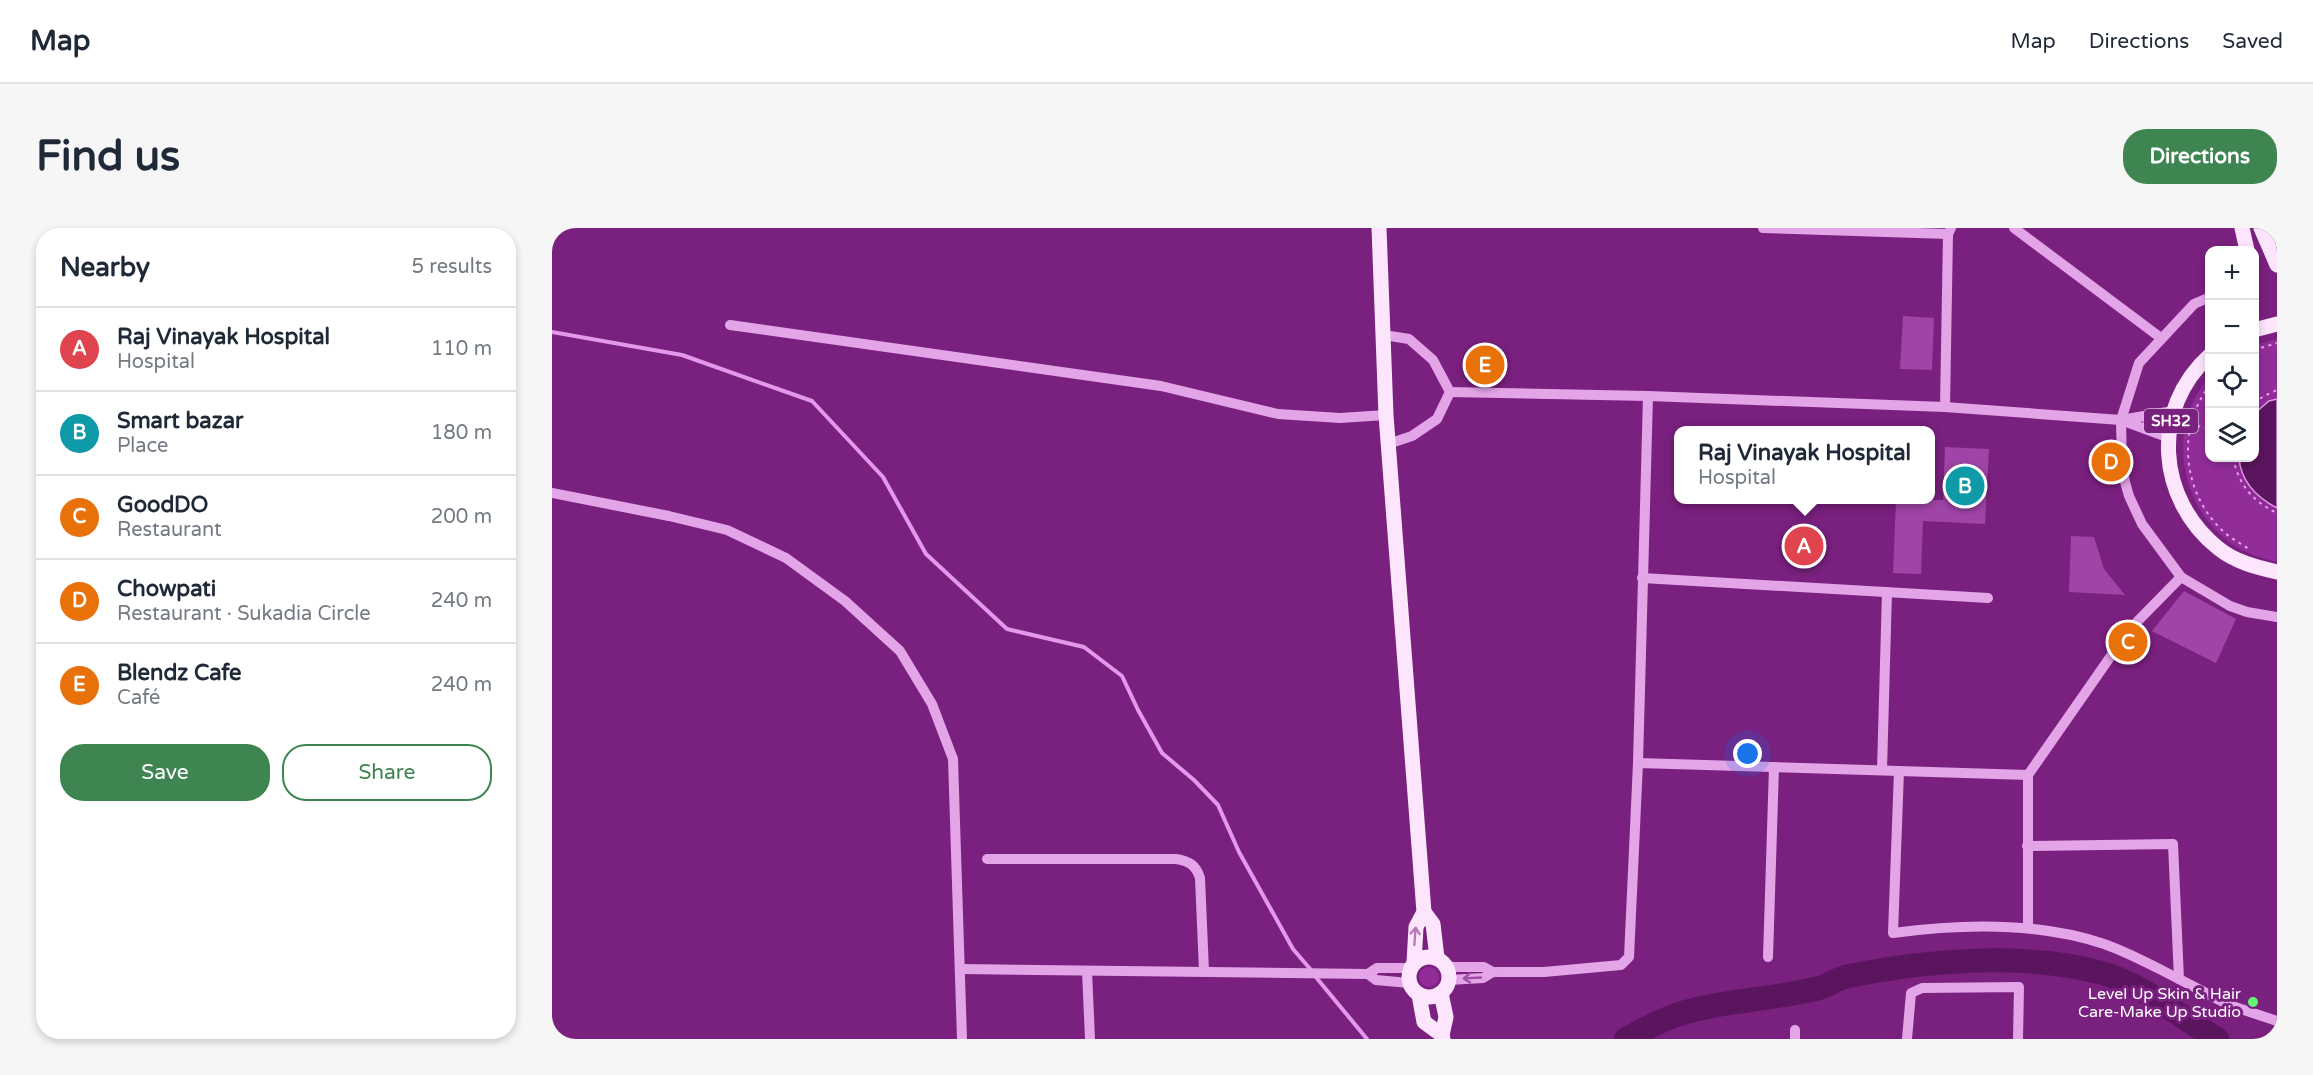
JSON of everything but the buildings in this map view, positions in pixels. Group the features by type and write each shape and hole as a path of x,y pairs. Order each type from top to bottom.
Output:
{"main road":[{"path":"1379,228 1386,414 1424,912 1416,927 1413,977 1424,1022 1443,1037 1446,1017 1441,993 1444,968 1433,924 1424,912"},
{"path":"2242,228 2246,246"},
{"path":"2261,228 2277,265"},
{"path":"2259,329 2277,324"},
{"name":"SH32","path":"2205,360 2193,373 2182,391 2173,411 2167,437 2169,465 2177,497 2194,525 2218,548 2256,560 2277,572"},
{"name":"SH32","path":"2256,560 2277,582"},
{"path":"1413,977 1425,957 1444,968"},
{"path":"1413,977 1430,997 1441,993"}],"street":[{"path":"1763,228 1950,231 1945,407"},
{"path":"2014,228 2160,338"},
{"path":"2205,299 2194,304 2139,363 2121,420 2122,466 2129,496 2142,524 2181,577 2230,606 2247,612 2277,617"},
{"path":"730,325 1161,386 1278,414 1341,418 1386,414"},
{"path":"1384,335 1409,339 1433,360 1450,392"},
{"path":"1450,392 1648,396 1945,407 2121,420 2173,411"},
{"path":"1388,444 1412,436 1437,419 1450,392"},
{"path":"1444,968 1484,967 1493,972 1544,972 1621,965 1629,957 1638,763 1648,396"},
{"path":"2121,420 2167,437"},
{"path":"552,493 727,530 786,558 845,601 900,651 932,705 953,759 962,1039"},
{"path":"2028,928 2028,774 2129,630 2181,577"},
{"path":"1642,578 1988,598"},
{"path":"1882,770 1887,592"},
{"path":"1638,763 2028,774"},
{"path":"1768,957 1774,767"},
{"path":"1899,771 1893,933 1928,928 2028,928 2068,934 2104,944 2229,1005 2277,1021"},
{"path":"2027,846 2173,844 2179,979"},
{"path":"987,859 1176,859 1188,861 1197,869 1200,878 1204,971"},
{"path":"961,969 1368,974 1377,968 1413,977"},
{"path":"1087,971 1090,1039"},
{"path":"1907,1039 1911,993 1922,988 2019,987 2018,1039"}],"path":[{"path":"2259,349 2277,344"},
{"path":"2259,400 2277,390"},
{"path":"2205,393 2190,424 2187,442 2191,479 2198,496 2219,527 2256,560"},
{"path":"2190,424 2205,428"},
{"path":"2234,462 2237,475 2247,492 2262,506 2277,513"}],"shaded area":[{"path":"2277,339 2277,562 2255,556 2235,546 2208,521 2196,502 2188,481 2184,460 2184,438 2188,416 2196,396 2205,384 2205,462 2259,462 2259,344"},
{"path":"2277,399 2277,508 2262,499 2251,488 2239,462 2259,462 2259,410 2269,401"},
{"path":"1425,967 1433,967 1439,973 1439,981 1433,987 1425,987 1419,981 1419,973"}],"waterway":[{"path":"552,332 682,355 812,401 883,477 926,554 1007,629 1084,647 1122,676 1162,753 1194,780 1218,805 1239,852 1293,949 1311,970"},
{"path":"1626,1039 1663,1020 1693,1010 1801,992 1819,988 1841,978 1879,970 1943,962 1975,961 2041,962 2072,966 2118,978 2147,993 2217,1039"},
{"path":"1315,976 1367,1039"}],"place":[{"name":"Blendz Cafe","path":"1485,365"},
{"name":"Chowpati","path":"2111,462"},
{"name":"Smart bazar","path":"1965,486"},
{"name":"Raj Vinayak Hospital","path":"1804,546"},
{"name":"GoodDO","path":"2128,642"},
{"name":"Level Up Skin & Hair Care-Make Up Studio","path":"2253,1002"}]}
